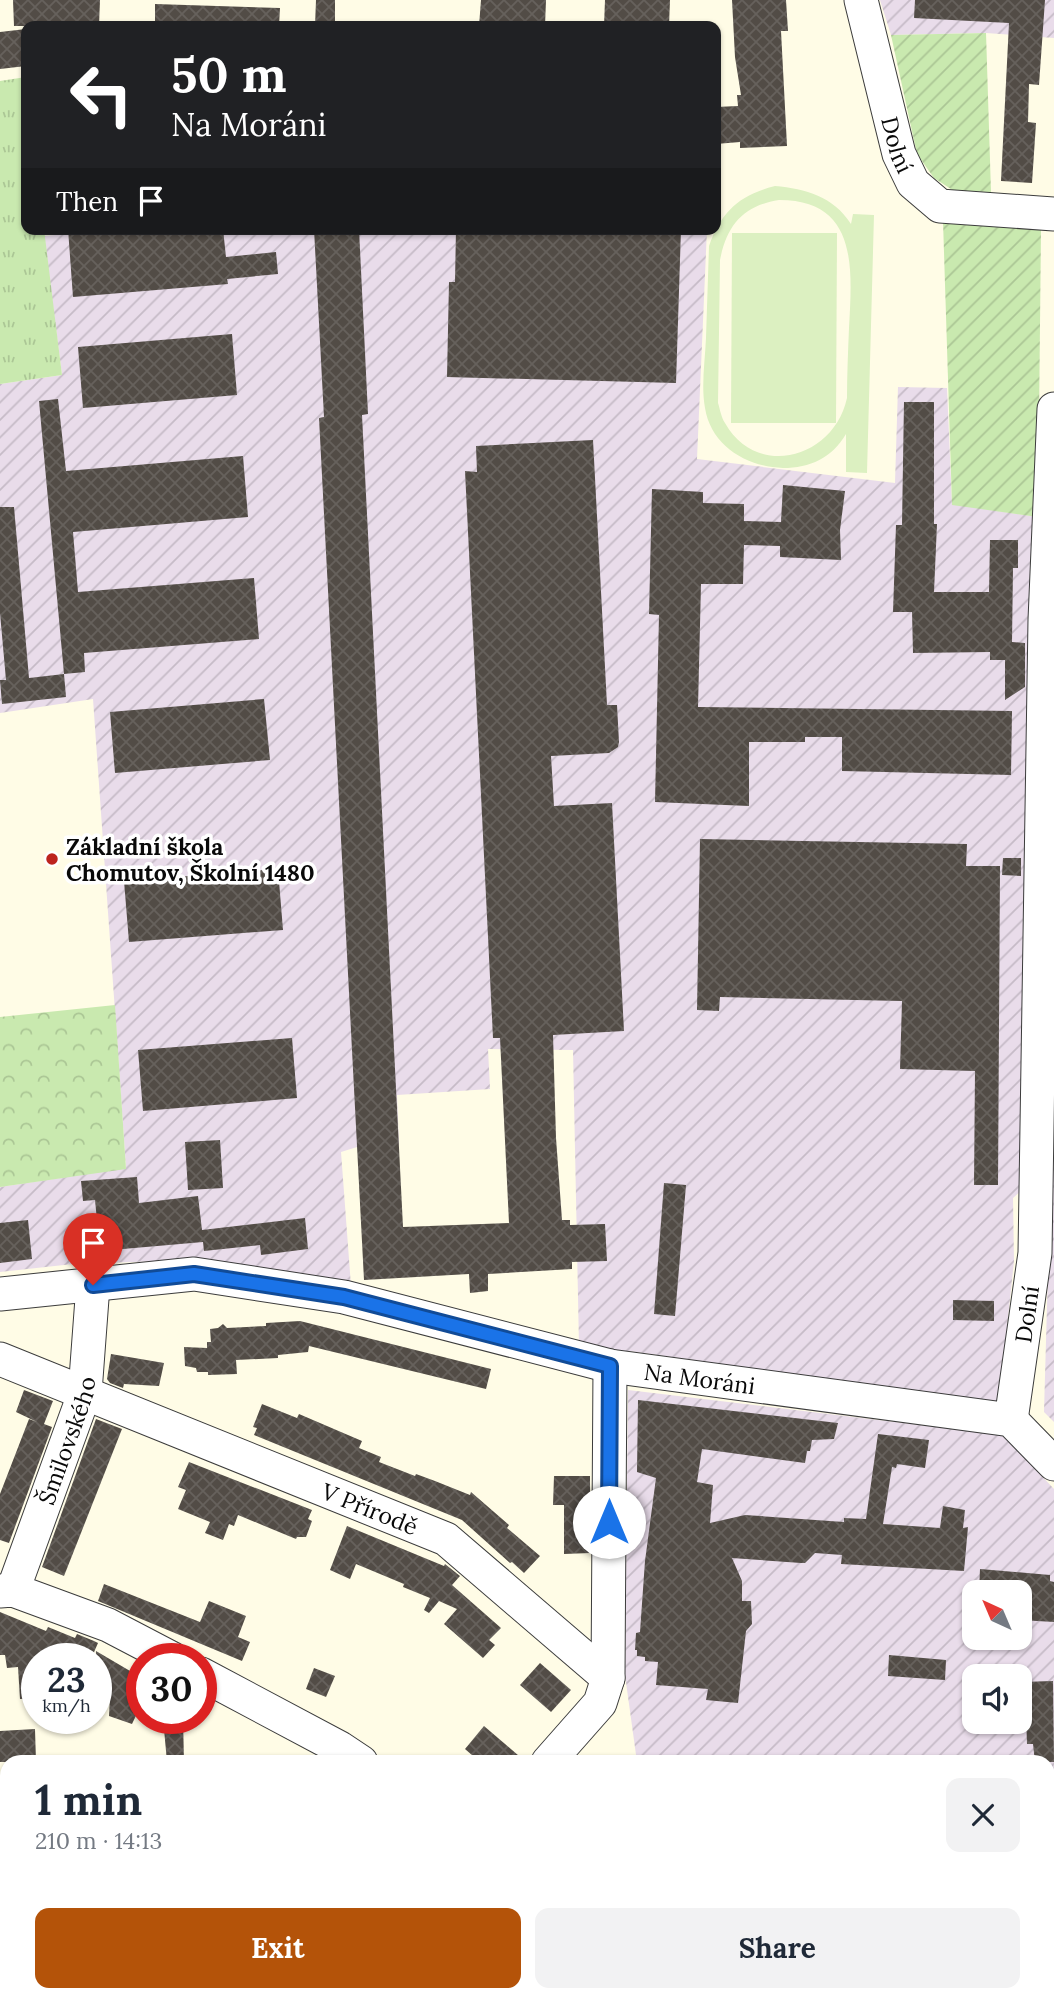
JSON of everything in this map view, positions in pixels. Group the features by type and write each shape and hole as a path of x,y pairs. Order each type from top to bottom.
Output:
{"street":[{"name":"Dolní","path":"861,0 899,154 913,183 940,206 1054,214"},
{"name":"Dolní","path":"1011,1420 1035,1253 1045,620 1054,409"},
{"name":"Na Moráni","path":"0,1294 194,1274 344,1297 610,1366 1011,1420"},
{"name":"Šmilovského","path":"7,1590 85,1392 93,1285"},
{"name":"V Přírodě","path":"0,1359 446,1539 608,1678"},
{"path":"554,1755 600,1703 608,1678 610,1366"},
{"path":"1011,1420 1054,1464"},
{"path":"7,1590 108,1625 142,1643"},
{"path":"217,1683 350,1755"}],"shaded area":[{"path":"880,0 1054,0 1054,38 986,33 891,35"},
{"path":"707,235 697,459 895,483 898,387 947,388 952,504 1038,517 1024,1188 1013,1198 1014,1261 999,1403 629,1351 593,1351 579,1346 573,1050 488,1049 490,1089 397,1095 399,1145 357,1147 341,1152 351,1286 194,1260 73,1264 0,1272 0,1187 126,1168 93,699 0,713 0,384 62,375 44,236"},
{"path":"1054,1059 1054,1422 1044,1412"},
{"path":"628,1390 1003,1435 1054,1489 1054,1755 636,1755 625,1675"}],"green space":[{"path":"986,33 991,192 954,191 934,178 917,154 891,35"},
{"path":"21,78 21,235 45,235 62,375 0,384 0,81"},
{"path":"775,186 808,192 827,200 844,214 851,224 853,214 874,215 867,473 846,472 846,434 827,455 811,464 770,467 756,464 733,452 715,433 709,421 703,382 709,246 714,235 721,235 721,221 726,214 751,194","holes":["779,200 805,203 824,212 837,225 845,242 849,262 851,284 847,398 839,419 827,435 811,447 793,454 774,456 756,452 739,441 725,423 718,403 720,260 723,248 732,227 739,219 746,212 766,203"]},
{"path":"943,221 1041,230 1038,517 952,505"},
{"path":"732,233 837,233 836,423 731,423"},
{"path":"115,1005 126,1169 0,1187 0,1017"}],"building":[{"path":"13,0 100,0 99,21 21,21 21,26 14,26"},
{"path":"316,0 335,0 335,21 315,21"},
{"path":"481,0 546,0 545,21 479,21"},
{"path":"605,0 670,0 669,21 604,21"},
{"path":"732,0 786,0 788,31 781,31 787,146 740,148 740,142 721,144 721,107 738,106 737,95 741,95 735,57"},
{"path":"915,0 1045,0 1039,85 1029,84 1028,122 1036,123 1032,183 1001,181 1009,23 914,18"},
{"path":"155,4 280,8 279,21 155,21"},
{"path":"21,30 21,67 0,69 0,32"},
{"path":"68,235 224,235 226,257 276,252 278,274 227,279 228,284 73,297"},
{"path":"314,235 359,235 368,414 362,415 403,1227 509,1223 500,1038 493,1038 465,471 477,472 476,446 593,440 607,705 617,705 619,742 618,747 609,753 551,756 554,806 612,803 624,1031 553,1035 562,1220 570,1220 570,1225 605,1224 607,1261 572,1262 572,1269 488,1274 488,1291 470,1293 469,1274 364,1280 319,418 324,417"},
{"path":"456,235 681,235 676,383 447,377 449,282 455,282"},
{"path":"232,334 237,395 83,408 78,347"},
{"path":"58,399 66,471 243,456 248,517 73,532 78,592 254,578 259,639 84,653 85,672 64,674 39,401"},
{"path":"904,402 934,402 934,524 937,524 934,592 989,592 990,540 1018,540 1018,568 1013,568 1012,642 1025,643 1025,687 1005,700 1005,660 990,660 990,652 913,653 912,612 893,612 896,525 902,525"},
{"path":"783,485 845,491 840,530 841,560 780,557 780,546 744,545 743,584 701,584 698,707 1012,711 1011,775 842,771 842,737 805,737 805,742 749,742 749,806 655,802 659,615 649,614 652,489 703,492 703,503 744,504 744,521 781,522"},
{"path":"0,507 14,507 29,678 64,674 66,697 2,704 0,680 6,680 0,613"},
{"path":"264,699 270,760 115,773 110,712"},
{"path":"700,839 967,844 966,866 1000,866 998,1185 974,1185 975,1071 900,1069 902,1001 720,997 719,1011 697,1010"},
{"path":"1003,858 1021,858 1021,876 1002,875"},
{"path":"278,869 283,930 129,942 124,881"},
{"path":"292,1038 297,1098 143,1111 138,1050"},
{"path":"220,1140 223,1188 188,1190 185,1142"},
{"path":"137,1177 139,1203 198,1196 202,1230 305,1218 308,1249 261,1255 260,1245 204,1251 203,1242 100,1251 95,1200 83,1201 81,1181"},
{"path":"664,1183 686,1185 675,1316 654,1314"},
{"path":"28,1220 32,1259 0,1263 0,1223"},
{"path":"953,1300 994,1301 994,1321 953,1320"},
{"path":"300,1321 491,1369 486,1389 309,1346 308,1352 278,1355 278,1358 236,1360 237,1374 208,1375 208,1372 197,1372 196,1368 185,1366 184,1347 207,1348 207,1342 211,1342 210,1329 223,1324 227,1328"},
{"path":"111,1354 164,1363 159,1386 124,1384 123,1388 110,1383 107,1379"},
{"path":"24,1390 53,1401 44,1424 52,1427 9,1543 0,1540 0,1494 29,1419 37,1422 16,1412"},
{"path":"638,1400 838,1423 834,1439 812,1440 805,1463 702,1449 697,1482 713,1485 710,1523 745,1515 844,1522 844,1518 866,1519 878,1434 929,1440 925,1468 897,1464 896,1468 892,1467 883,1524 940,1528 943,1506 965,1510 963,1528 968,1527 964,1571 841,1564 842,1555 815,1553 805,1563 732,1558 742,1581 742,1601 751,1601 752,1624 746,1631 738,1703 706,1700 708,1689 656,1685 658,1662 645,1661 645,1657 637,1656 635,1650 636,1633 640,1632 645,1561 656,1478 637,1472"},
{"path":"262,1404 297,1418 299,1414 362,1441 359,1448 381,1457 379,1462 470,1495 471,1492 540,1556 524,1573 462,1520 254,1435 257,1428 253,1427"},
{"path":"96,1419 122,1429 64,1576 42,1567"},
{"path":"189,1462 312,1510 308,1519 312,1521 306,1537 296,1539 238,1515 234,1526 229,1524 223,1540 205,1533 210,1522 178,1509 186,1490 178,1487"},
{"path":"554,1476 590,1476 590,1553 564,1554 564,1505 553,1505"},
{"path":"347,1526 444,1566 445,1564 460,1576 452,1585 501,1628 489,1640 495,1645 483,1658 444,1624 457,1609 439,1601 429,1613 424,1610 430,1598 403,1587 404,1584 356,1564 350,1579 330,1570"},
{"path":"980,1569 1050,1575 1050,1581 1054,1582 1054,1622 1032,1621 1032,1580 980,1580"},
{"path":"104,1584 200,1622 209,1601 246,1616 238,1637 250,1642 242,1661 217,1651 217,1643 199,1643 98,1601"},
{"path":"0,1612 46,1631 48,1627 75,1638 77,1634 98,1643 21,1643 21,1699 18,1667 7,1668 5,1655 0,1655"},
{"path":"889,1655 946,1660 945,1680 888,1676"},
{"path":"112,1660 126,1669 126,1722 112,1717"},
{"path":"540,1663 571,1690 551,1712 520,1685"},
{"path":"314,1668 335,1676 326,1697 306,1689"},
{"path":"1053,1681 1054,1755 1034,1755 1033,1744 1027,1744 1027,1734 1032,1734 1032,1682"},
{"path":"484,1726 518,1755 472,1755 465,1749"},
{"path":"21,1730 21,1734 35,1734 36,1755 0,1755 0,1731"},
{"path":"164,1734 183,1734 184,1755 166,1755"}],"place":[{"name":"Základní škola Chomutov, Školní 1480","path":"52,859"}],"route":[{"path":"93,1285 194,1274 344,1297 555,1354 610,1366 609,1522"}]}
